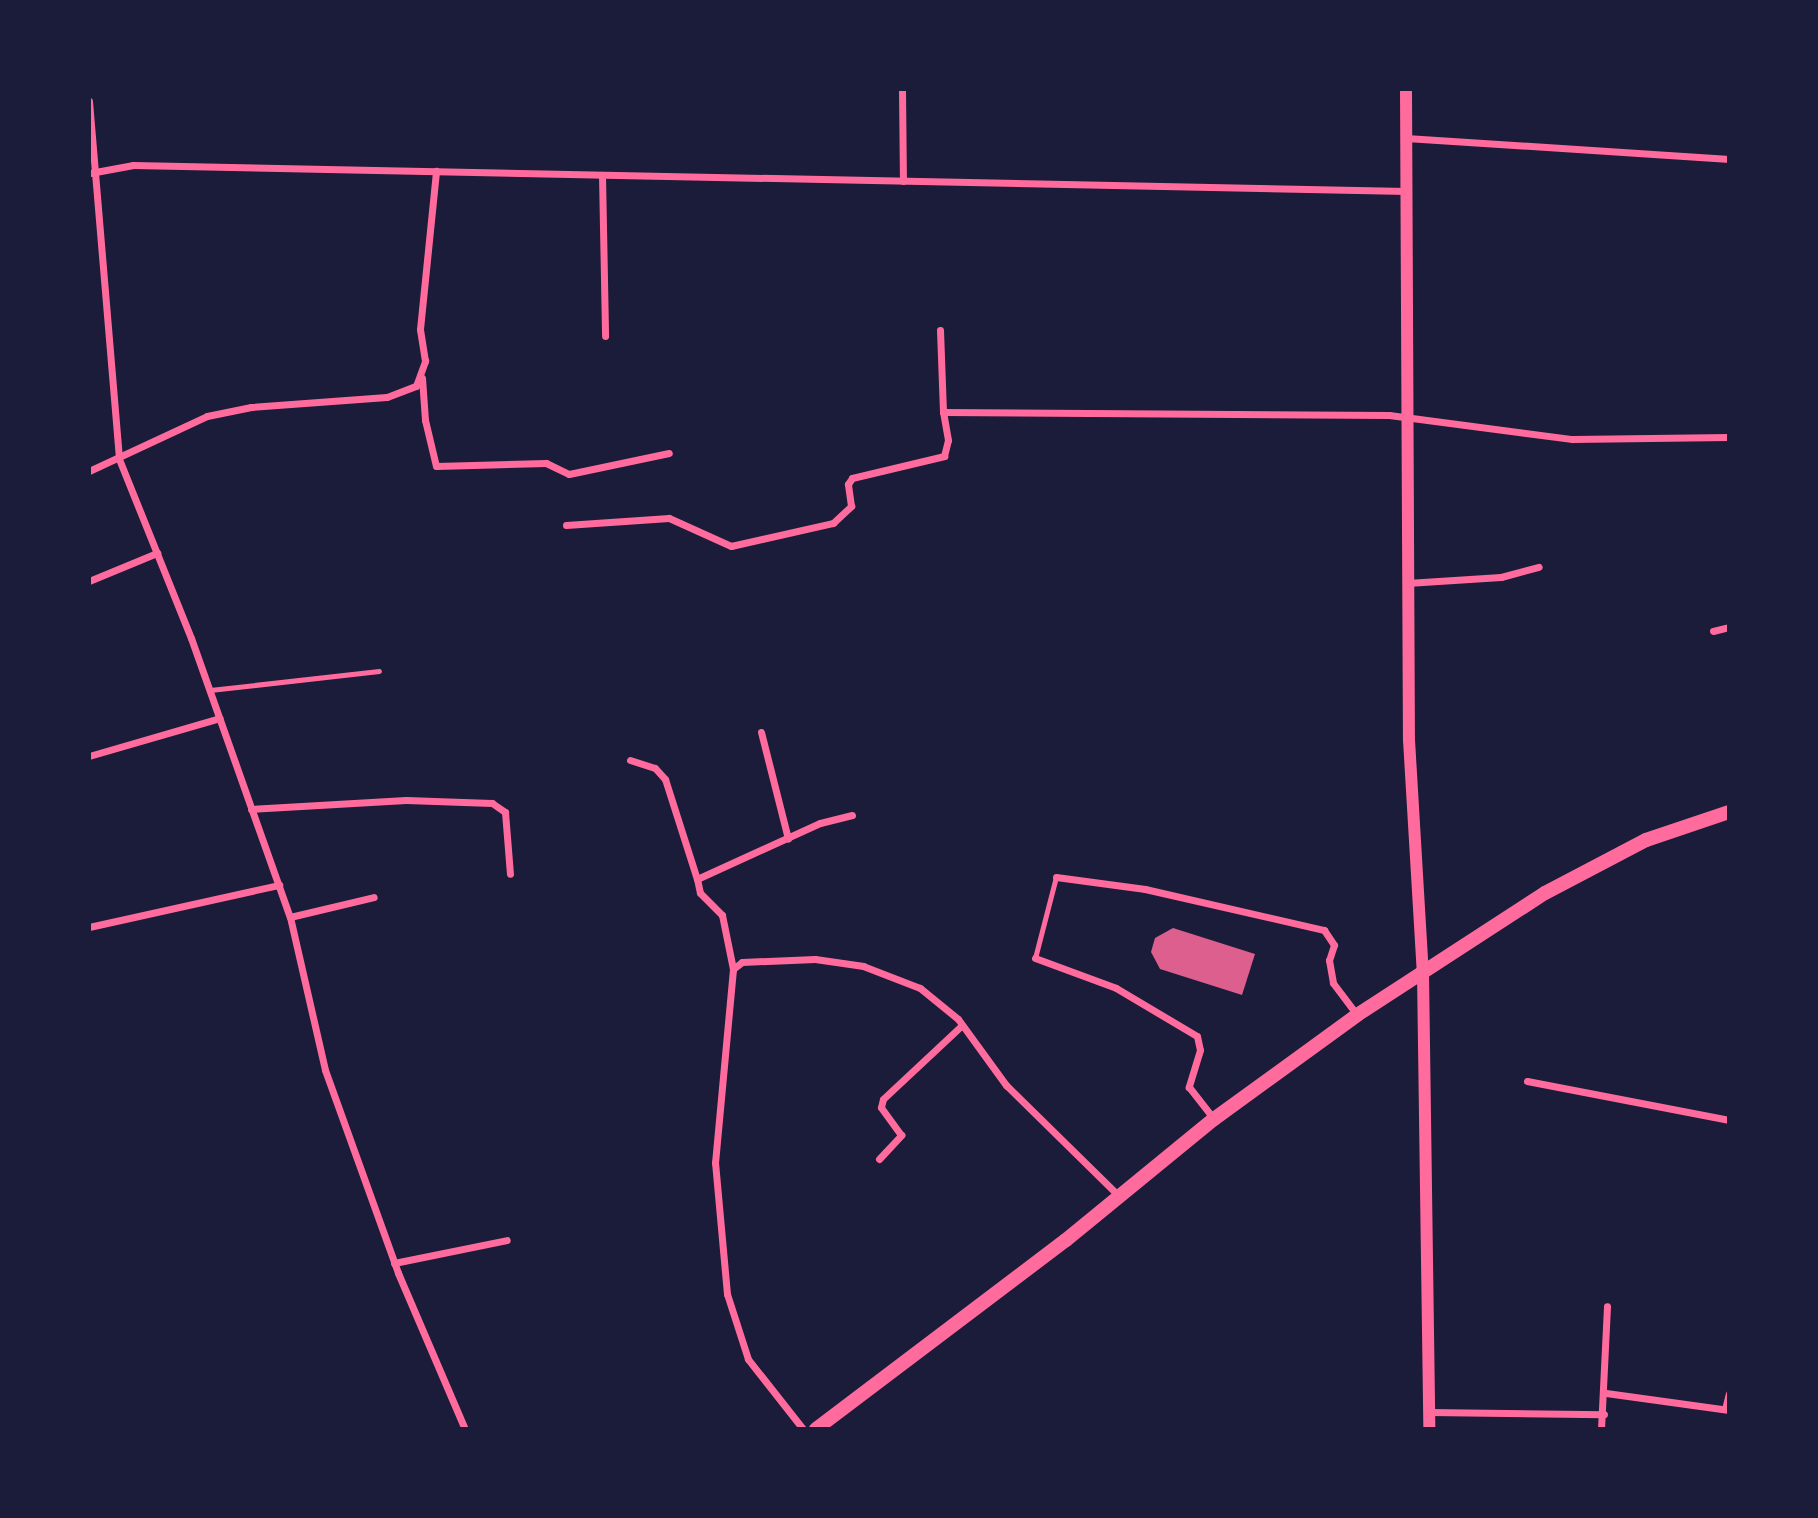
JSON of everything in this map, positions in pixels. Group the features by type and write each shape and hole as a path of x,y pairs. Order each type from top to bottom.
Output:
{"main road":[{"path":"816,1429 1119,1196 1214,1119 1357,1015 1545,893 1646,840 1729,813"}],"street":[{"path":"902,89 903,181"},
{"path":"1406,89 1409,740 1423,972 1429,1429"},
{"path":"89,101 91,172 119,459 210,690 290,917 325,1070 394,1263 465,1429"},
{"path":"1406,138 1729,159"},
{"path":"91,172 133,165 1406,191"},
{"path":"436,171 420,329 425,420 436,466 546,463 569,474 668,453"},
{"path":"602,175 605,336"},
{"path":"566,525 669,518 731,546 833,523 851,506 848,484 852,478 944,456 948,440 943,412 940,330"},
{"path":"89,471 207,416 251,407 387,397 416,386 422,377"},
{"path":"943,412 1389,415 1407,420 1572,439 1729,437"},
{"path":"89,581 157,553"},
{"path":"1407,583 1501,577 1539,567"},
{"path":"1713,631 1729,628"},
{"path":"89,756 220,718"},
{"path":"761,732 788,839"},
{"path":"630,760 656,768 665,779 700,893 722,915 733,969 715,1163 727,1294 748,1359 803,1429"},
{"path":"251,809 406,800 492,803 505,812 510,874"},
{"path":"696,879 852,815"},
{"path":"1056,877 1146,889 1324,930 1334,945 1329,960 1333,983 1357,1015"},
{"path":"89,926 279,885"},
{"path":"290,917 374,897"},
{"path":"1035,958 1116,988 1197,1036 1200,1050 1189,1087 1214,1119"},
{"path":"733,969 742,961 766,959 863,966 920,988 962,1024 1006,1085 1119,1196"},
{"path":"878,1159 901,1135 881,1107 883,1099 962,1024"},
{"path":"1527,1081 1729,1120"},
{"path":"394,1263 469,1244 507,1240"},
{"path":"1601,1429 1604,1415 1607,1306"},
{"path":"1605,1393 1727,1410 1729,1393"},
{"path":"1429,1412 1604,1415"}],"lane":[{"path":"210,690 379,671"},
{"path":"1035,958 1056,877"}],"building":[{"path":"1173,928 1255,954 1242,995 1160,969 1151,952 1155,938"}]}
